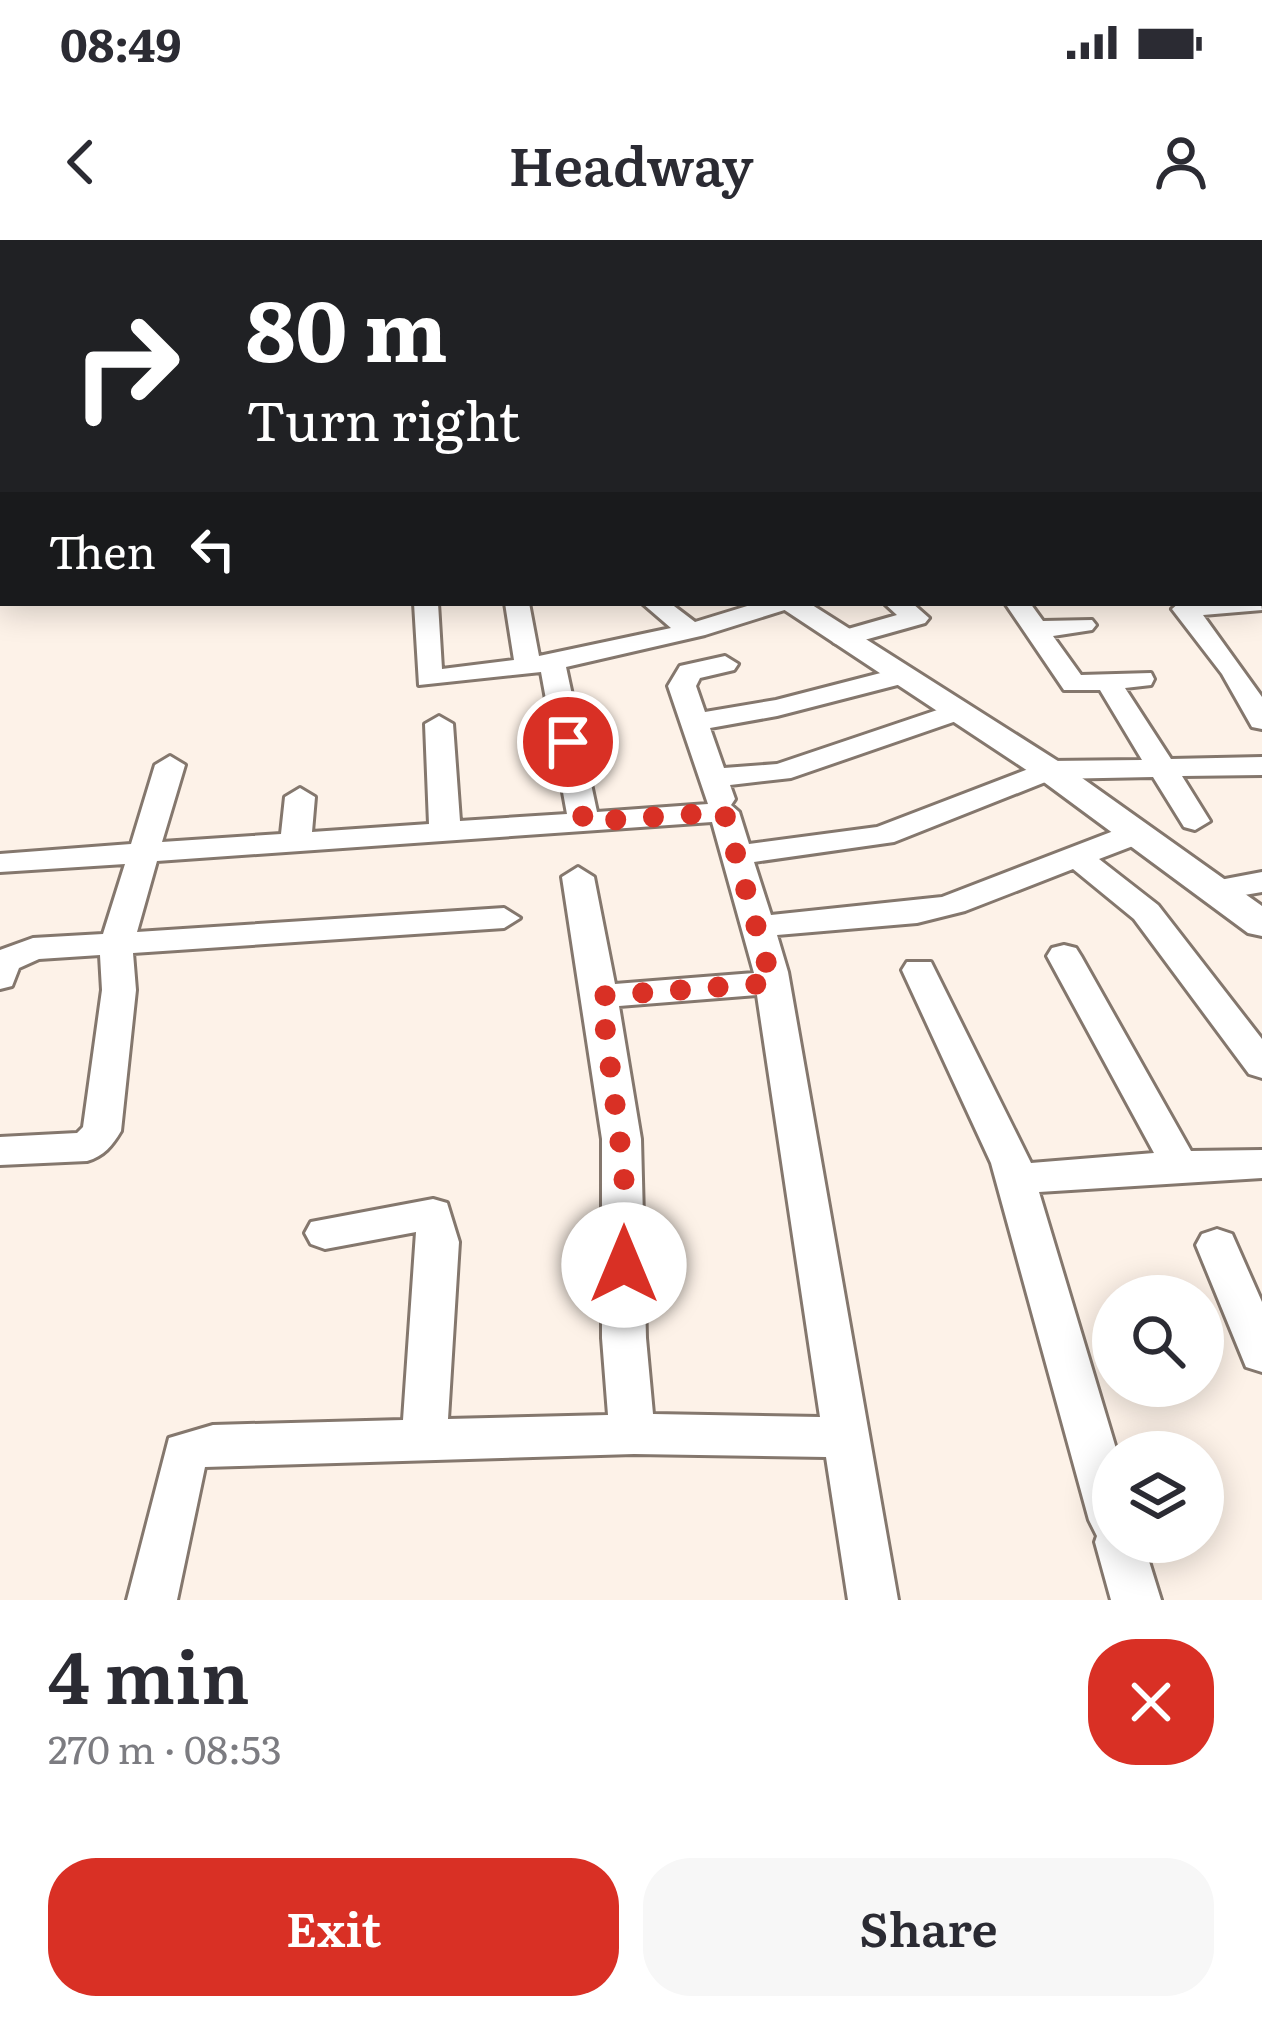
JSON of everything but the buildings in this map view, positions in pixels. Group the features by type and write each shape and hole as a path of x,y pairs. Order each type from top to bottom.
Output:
{"street":[{"path":"426,606 429,679 540,664 775,606"},
{"path":"518,606 540,664 584,822"},
{"path":"658,606 689,630"},
{"path":"791,606 1049,770 1262,924"},
{"path":"843,638 916,618 900,606"},
{"path":"1019,606 1075,684 1141,679"},
{"path":"1210,606 1185,609 1259,712"},
{"path":"1034,630 1083,626"},
{"path":"725,664 688,672 682,686 772,983 873,1600 855,1600"},
{"path":"693,722 777,708 900,676"},
{"path":"1108,682 1195,821"},
{"path":"0,862 584,822 718,795 955,712"},
{"path":"439,724 446,834"},
{"path":"0,1151 87,1147 102,1130 119,990 116,945 170,765"},
{"path":"736,855 883,835 1049,770 1262,766"},
{"path":"296,843 300,797"},
{"path":"757,926 916,913 953,904 1135,834"},
{"path":"1076,856 1146,912 1262,1065"},
{"path":"578,877 601,996 624,1173 623,1385 634,1434"},
{"path":"1215,890 1262,882"},
{"path":"0,978 3,962 33,950 504,918"},
{"path":"1064,956 1180,1166"},
{"path":"919,970 1015,1179 1092,1447"},
{"path":"601,996 772,983"},
{"path":"1015,1179 1180,1166 1262,1165"},
{"path":"325,1233 433,1214 438,1242 424,1440"},
{"path":"1217,1245 1262,1354"},
{"path":"152,1600 185,1452 213,1445 634,1434 846,1437"},
{"path":"1125,1563 1136,1600"}],"route":[{"path":"568,742 584,822 724,812 771,972 772,983 601,996 624,1173 624,1265"}]}
